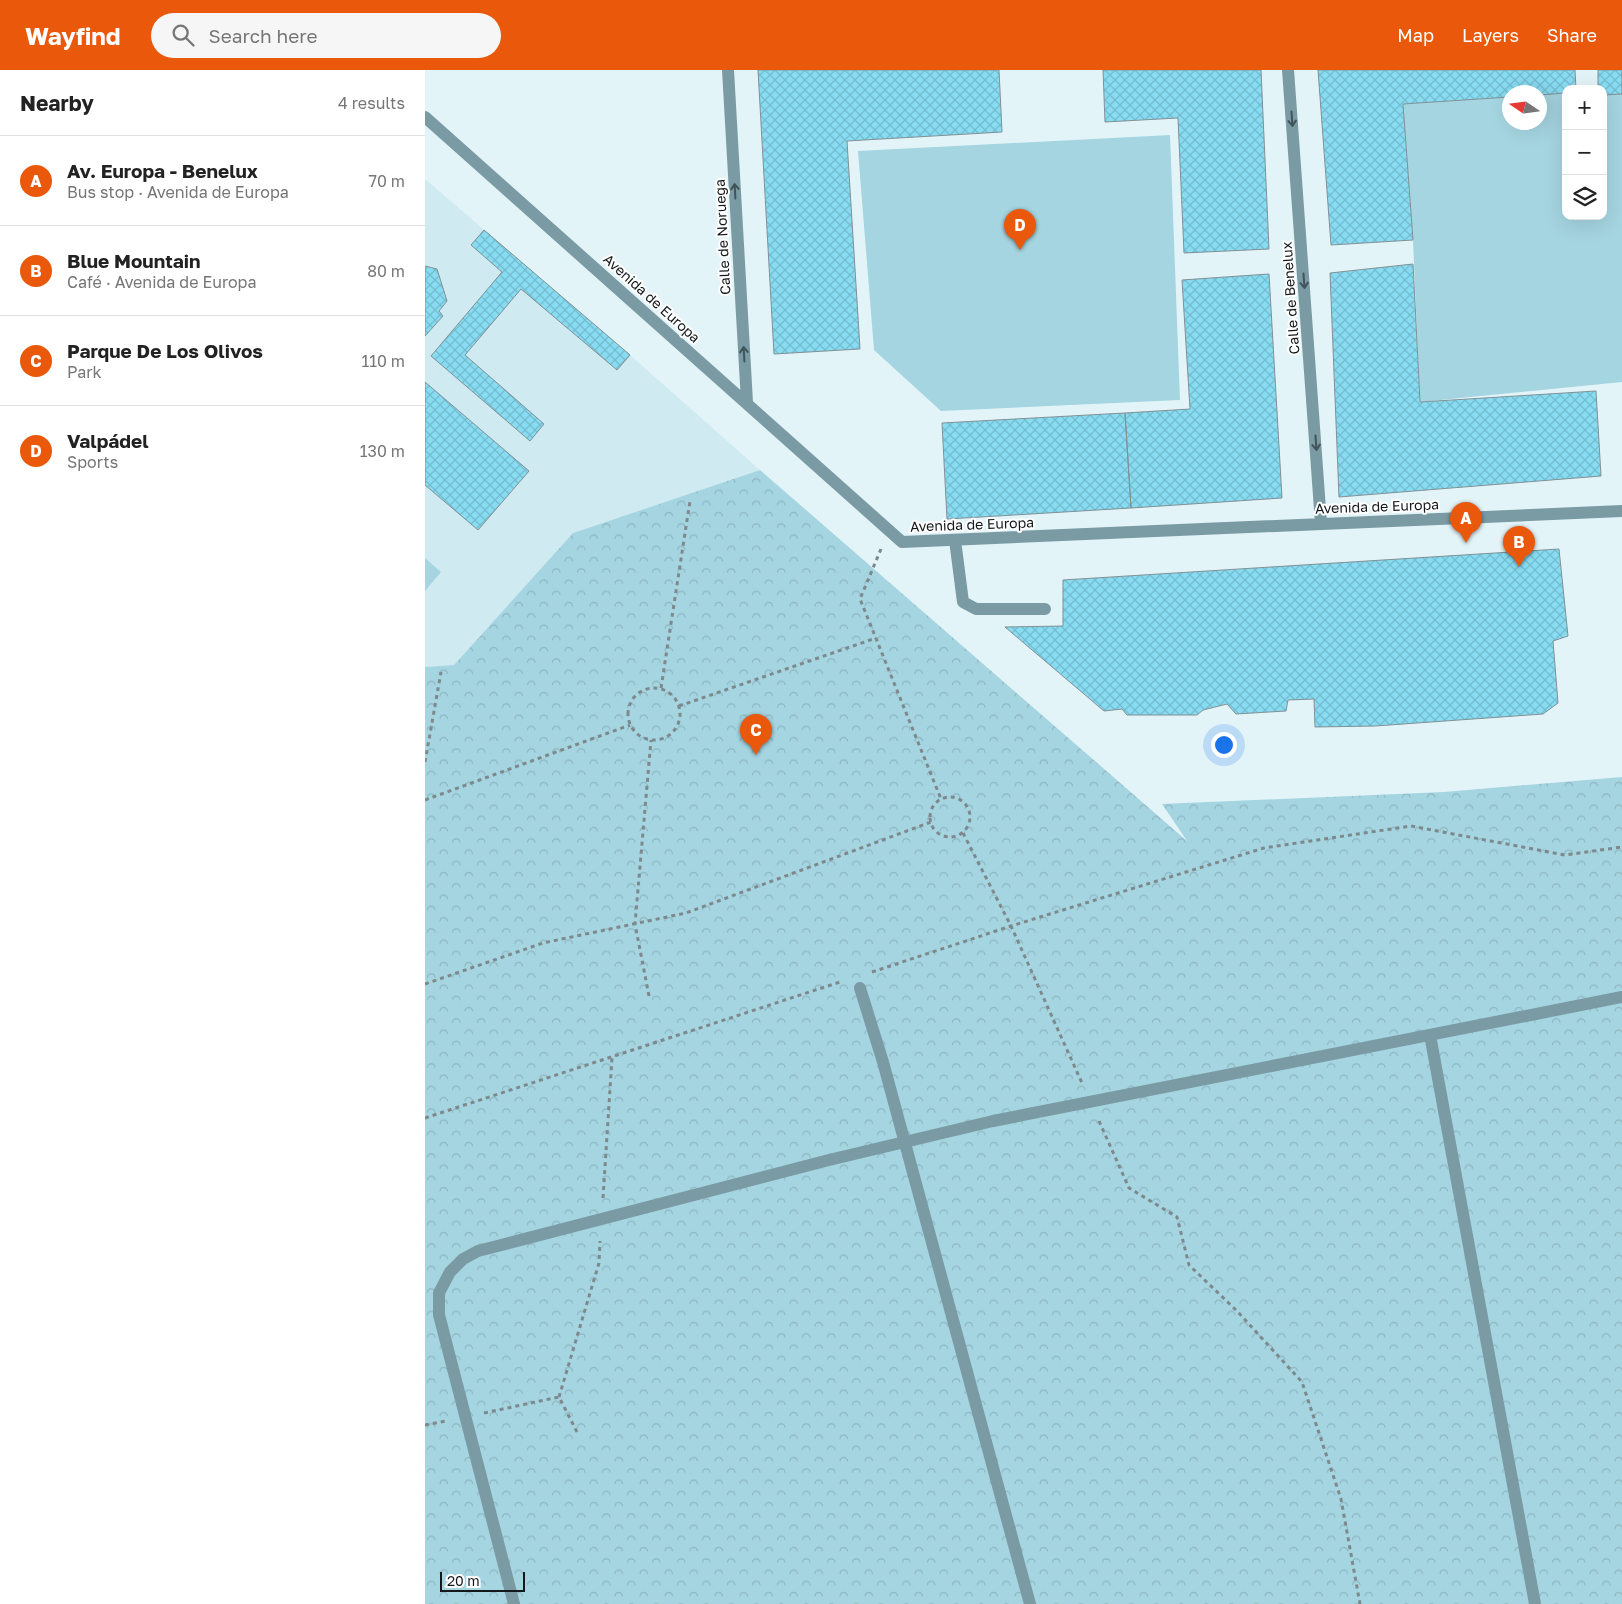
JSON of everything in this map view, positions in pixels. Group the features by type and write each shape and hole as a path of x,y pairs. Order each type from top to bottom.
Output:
{"street":[{"name":"Calle de Noruega","path":"728,70 747,402"},
{"name":"Calle de Benelux","path":"1288,70 1321,524"},
{"name":"Avenida de Europa","path":"425,117 902,542 1622,511"},
{"path":"955,540 963,602 976,609 1045,609"},
{"path":"860,988 883,1062 1030,1604"},
{"path":"515,1604 439,1315 439,1293 450,1272 463,1259 478,1251 829,1160 993,1121 1622,997"},
{"path":"1430,1035 1535,1604"}],"path":[{"path":"661,688 690,501"},
{"path":"890,530 860,599 941,799"},
{"path":"679,706 876,638"},
{"path":"425,762 441,672"},
{"path":"661,688 669,692 679,706 679,722 668,736 651,740 643,738 635,733 630,726 628,708 631,700 645,689 661,688"},
{"path":"425,800 630,726"},
{"path":"649,996 635,924 651,740"},
{"path":"954,798 965,803 969,809 970,822 963,833 951,837 944,836 933,828 930,815 932,809 941,799 954,798"},
{"path":"425,984 543,943 686,912 931,822"},
{"path":"1263,848 1411,826 1565,855 1622,847"},
{"path":"963,833 1011,926 1085,1089"},
{"path":"1097,1116 1129,1188 1177,1217 1189,1265 1237,1311 1302,1382 1341,1499 1360,1604"},
{"path":"482,1413 559,1397 577,1432"},
{"path":"425,1425 454,1419"}],"shaded area":[{"path":"425,179 630,355 760,470 573,533 454,665 425,667"}],"green space":[{"path":"1562,93 1562,220 1607,220 1607,95 1622,94 1622,382 1420,402 1413,240 1403,104 1502,97 1502,130 1547,130 1547,94"},
{"path":"1170,135 1180,400 941,411 874,350 858,151"},
{"path":"760,470 1187,841 1162,804 1444,792 1622,777 1622,1604 425,1604 425,667 454,665 573,533"},
{"path":"425,558 441,572 425,591"}],"building":[{"path":"758,70 999,70 1002,132 847,141 860,349 774,354"},
{"path":"1103,70 1261,70 1269,249 1184,253 1178,118 1105,122"},
{"path":"1318,70 1575,70 1576,85 1562,85 1562,93 1547,94 1547,85 1502,85 1502,97 1403,104 1413,240 1331,245"},
{"path":"1598,70 1622,70 1622,94 1607,95 1607,85 1598,85"},
{"path":"484,230 630,355 617,370 521,289 465,355 544,424 530,441 431,356 502,272 471,245"},
{"path":"1413,264 1420,402 1596,391 1601,476 1339,497 1330,273"},
{"path":"425,266 437,269 447,301 439,311 443,316 425,336"},
{"path":"1269,274 1282,498 1131,508 1125,413 1190,409 1182,280"},
{"path":"425,382 529,471 478,530 425,485"},
{"path":"1125,413 1131,508 947,519 942,423"},
{"path":"1559,549 1568,636 1553,641 1558,703 1543,714 1375,726 1315,727 1314,699 1288,700 1286,711 1236,714 1227,704 1203,710 1197,715 1127,715 1122,709 1104,711 1005,627 1063,626 1063,580"}],"place":[{"name":"Valpádel","path":"1020,250"},
{"name":"Av. Europa - Benelux","path":"1466,543"},
{"name":"Blue Mountain","path":"1519,567"},
{"name":"Parque De Los Olivos","path":"756,755"}]}
